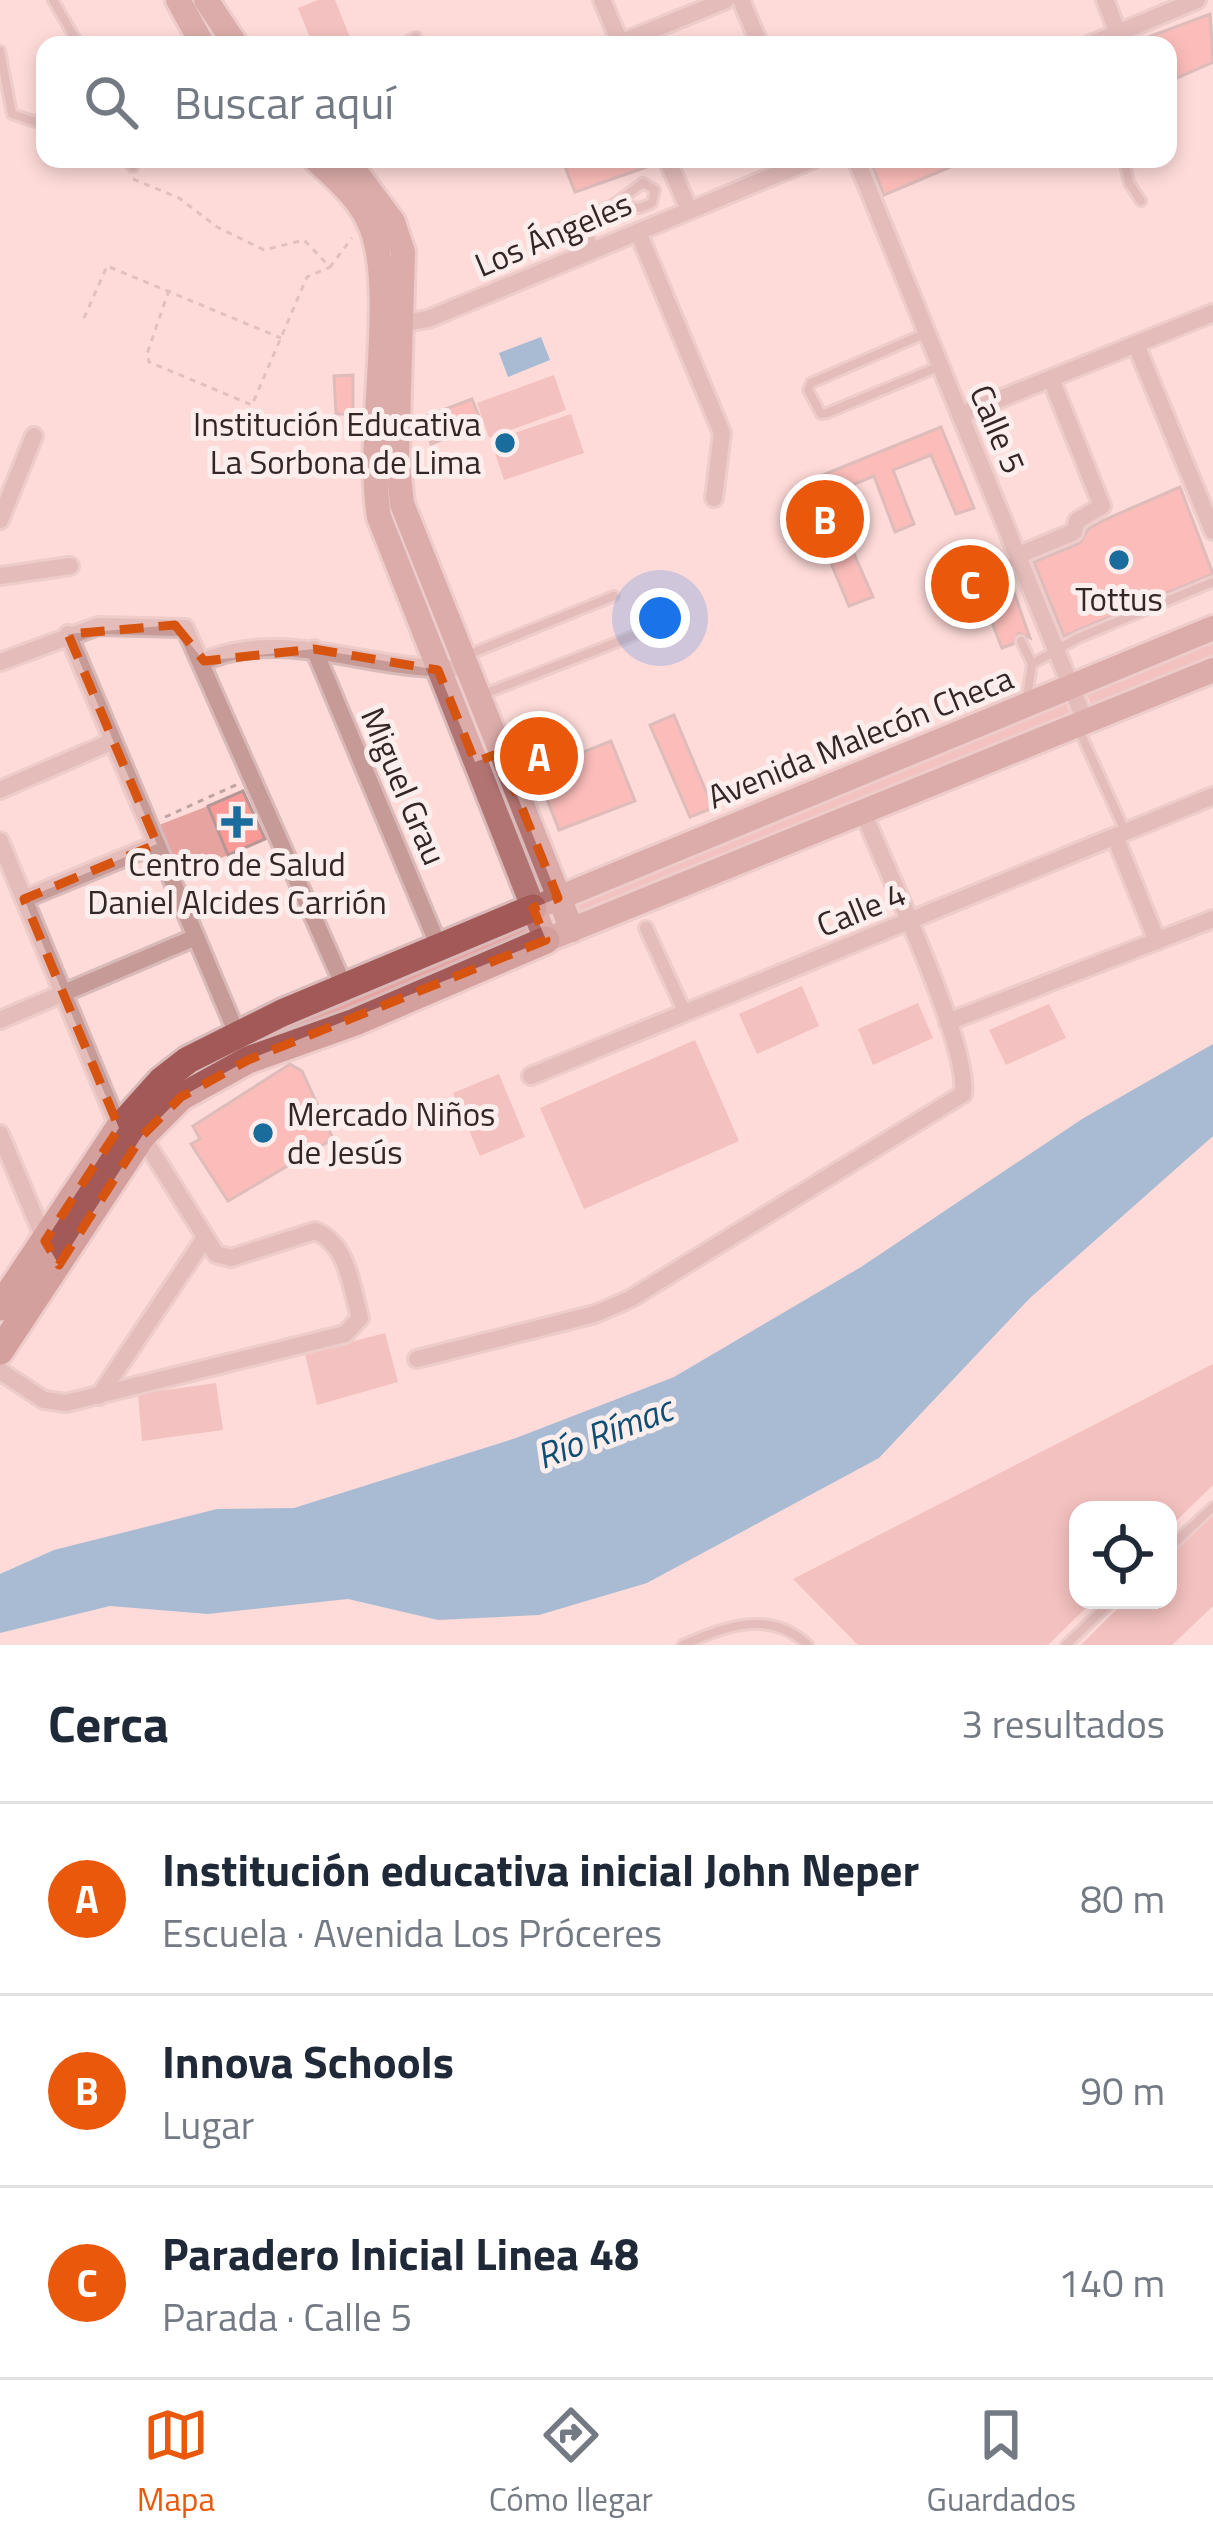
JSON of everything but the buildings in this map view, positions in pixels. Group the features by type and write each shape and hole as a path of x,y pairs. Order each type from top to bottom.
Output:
{"main road":[{"path":"178,0 198,36"},
{"path":"206,0 230,36"},
{"path":"323,168 367,217 380,260 372,458 379,517 475,762 559,935"},
{"path":"354,168 375,193 400,239 405,323 397,457 402,504 500,753 545,903"},
{"name":"Avenida Malecón Checa","path":"545,903 1213,628"},
{"path":"130,1132 210,1078 1213,670"},
{"path":"475,762 500,753"},
{"path":"0,1352 52,1253 161,1081 237,1034 545,903"},
{"path":"0,1307 52,1253"}],"street":[{"path":"602,0 617,36"},
{"path":"639,36 726,0"},
{"path":"741,0 756,36"},
{"path":"1105,0 1115,36"},
{"path":"1120,36 1197,0"},
{"path":"672,168 688,210"},
{"name":"Los Ángeles","path":"378,327 428,319 790,168"},
{"name":"Calle 5","path":"860,168 1019,555 1081,723"},
{"path":"638,232 722,433 714,498"},
{"path":"960,415 1213,314"},
{"path":"1136,345 1213,531"},
{"path":"1019,555 1074,532 1077,521 1102,506 1051,379"},
{"path":"0,520 34,436"},
{"path":"0,576 70,566"},
{"path":"0,662 98,626 176,625 192,636 344,986"},
{"path":"68,634 237,1034"},
{"path":"204,661 224,653 314,649 438,670 463,662"},
{"name":"Miguel Grau","path":"314,649 439,946"},
{"path":"0,790 113,741"},
{"name":"Calle 4","path":"531,1076 1213,796"},
{"path":"417,1358 595,1314 630,1299 950,1108 963,1094 965,1081 948,1022 864,814"},
{"path":"1120,835 1157,941"},
{"path":"0,841 63,993 130,1132 216,1254 231,1258 315,1231 329,1237 340,1251 360,1318 345,1334 99,1396 53,1403 0,1371"},
{"path":"24,898 157,844"},
{"path":"948,1022 1213,919"},
{"path":"646,928 685,1013"},
{"path":"0,1020 196,938"},
{"path":"0,1134 52,1253"},
{"path":"99,1396 206,1238"}],"lane":[{"path":"53,0 74,36"},
{"path":"0,51 12,114 36,122"},
{"path":"1126,168 1133,192 1141,201"},
{"path":"540,237 614,205 643,183 655,190 652,203 640,208 614,205"},
{"path":"582,218 595,250"},
{"path":"925,334 811,383 808,390 817,409 826,413 939,367"},
{"path":"999,592 999,574 1019,555"},
{"path":"1032,664 1213,582"},
{"path":"463,662 614,596"},
{"path":"477,697 638,634"},
{"path":"1022,641 1032,664 1025,705"},
{"path":"1081,723 1120,835"},
{"path":"1177,1541 1213,1507"},
{"path":"1066,1645 1104,1609"},
{"path":"683,1645 730,1627 767,1622 794,1632 808,1645"}],"path":[{"path":"129,168 157,193 179,198 235,238 264,250 304,240 330,267"},
{"path":"169,290 147,358 249,405 255,402 307,277 330,267 367,217"},
{"path":"84,318 104,266 283,339"},
{"path":"148,824 251,779"}],"highlighted area":[{"path":"175,625 204,661 314,649 438,670 475,762 500,753 558,898 533,908 546,940 248,1060 181,1097 142,1136 59,1265 45,1241 119,1128 24,899 157,844 68,634"}],"shaded area":[{"path":"335,0 349,36 309,36 298,8"},
{"path":"554,375 566,410 489,438 477,403"},
{"path":"571,414 584,453 504,480 491,441"},
{"path":"1213,634 1213,659 1093,709 1084,688"},
{"path":"1064,698 1071,717 584,914 576,908 577,901"},
{"path":"208,806 228,855 181,875 159,825"},
{"path":"524,919 535,936 342,1019 114,1143 179,1074"},
{"path":"802,986 819,1026 757,1054 739,1014"},
{"path":"918,1003 933,1038 873,1065 858,1029"},
{"path":"1049,1004 1066,1038 1006,1065 989,1030"},
{"path":"695,1040 739,1141 584,1209 540,1108"},
{"path":"499,1074 525,1137 480,1156 453,1093"},
{"path":"385,1333 398,1382 317,1405 305,1354"},
{"path":"1213,1364 1213,1485 1177,1520 1177,1501 1069,1501 1069,1609 1085,1609 1048,1645 858,1645 793,1579"},
{"path":"216,1383 223,1430 142,1441 138,1394"},
{"path":"1213,1511 1213,1606 1172,1645 1081,1645 1117,1609 1177,1609 1177,1548"}],"water":[{"path":"541,337 550,360 508,377 499,353"},
{"name":"Río Rímac","path":"1213,1044 1213,1136 1030,1298 879,1458 647,1583 539,1615 438,1620 348,1599 208,1614 110,1606 0,1633 0,1574 54,1550 217,1509 294,1508 516,1438 674,1377 861,1267 1082,1119"}],"place":[{"name":"Institución Educativa La Sorbona de Lima","path":"505,443"},
{"name":"Innova Schools","path":"825,519"},
{"name":"Tottus","path":"1119,560"},
{"name":"Paradero Inicial Linea 48","path":"970,584"},
{"name":"Institución educativa inicial John Neper","path":"539,756"},
{"name":"Centro de Salud Daniel Alcides Carrión","path":"237,822"},
{"name":"Mercado Niños de Jesús","path":"263,1133"}]}
